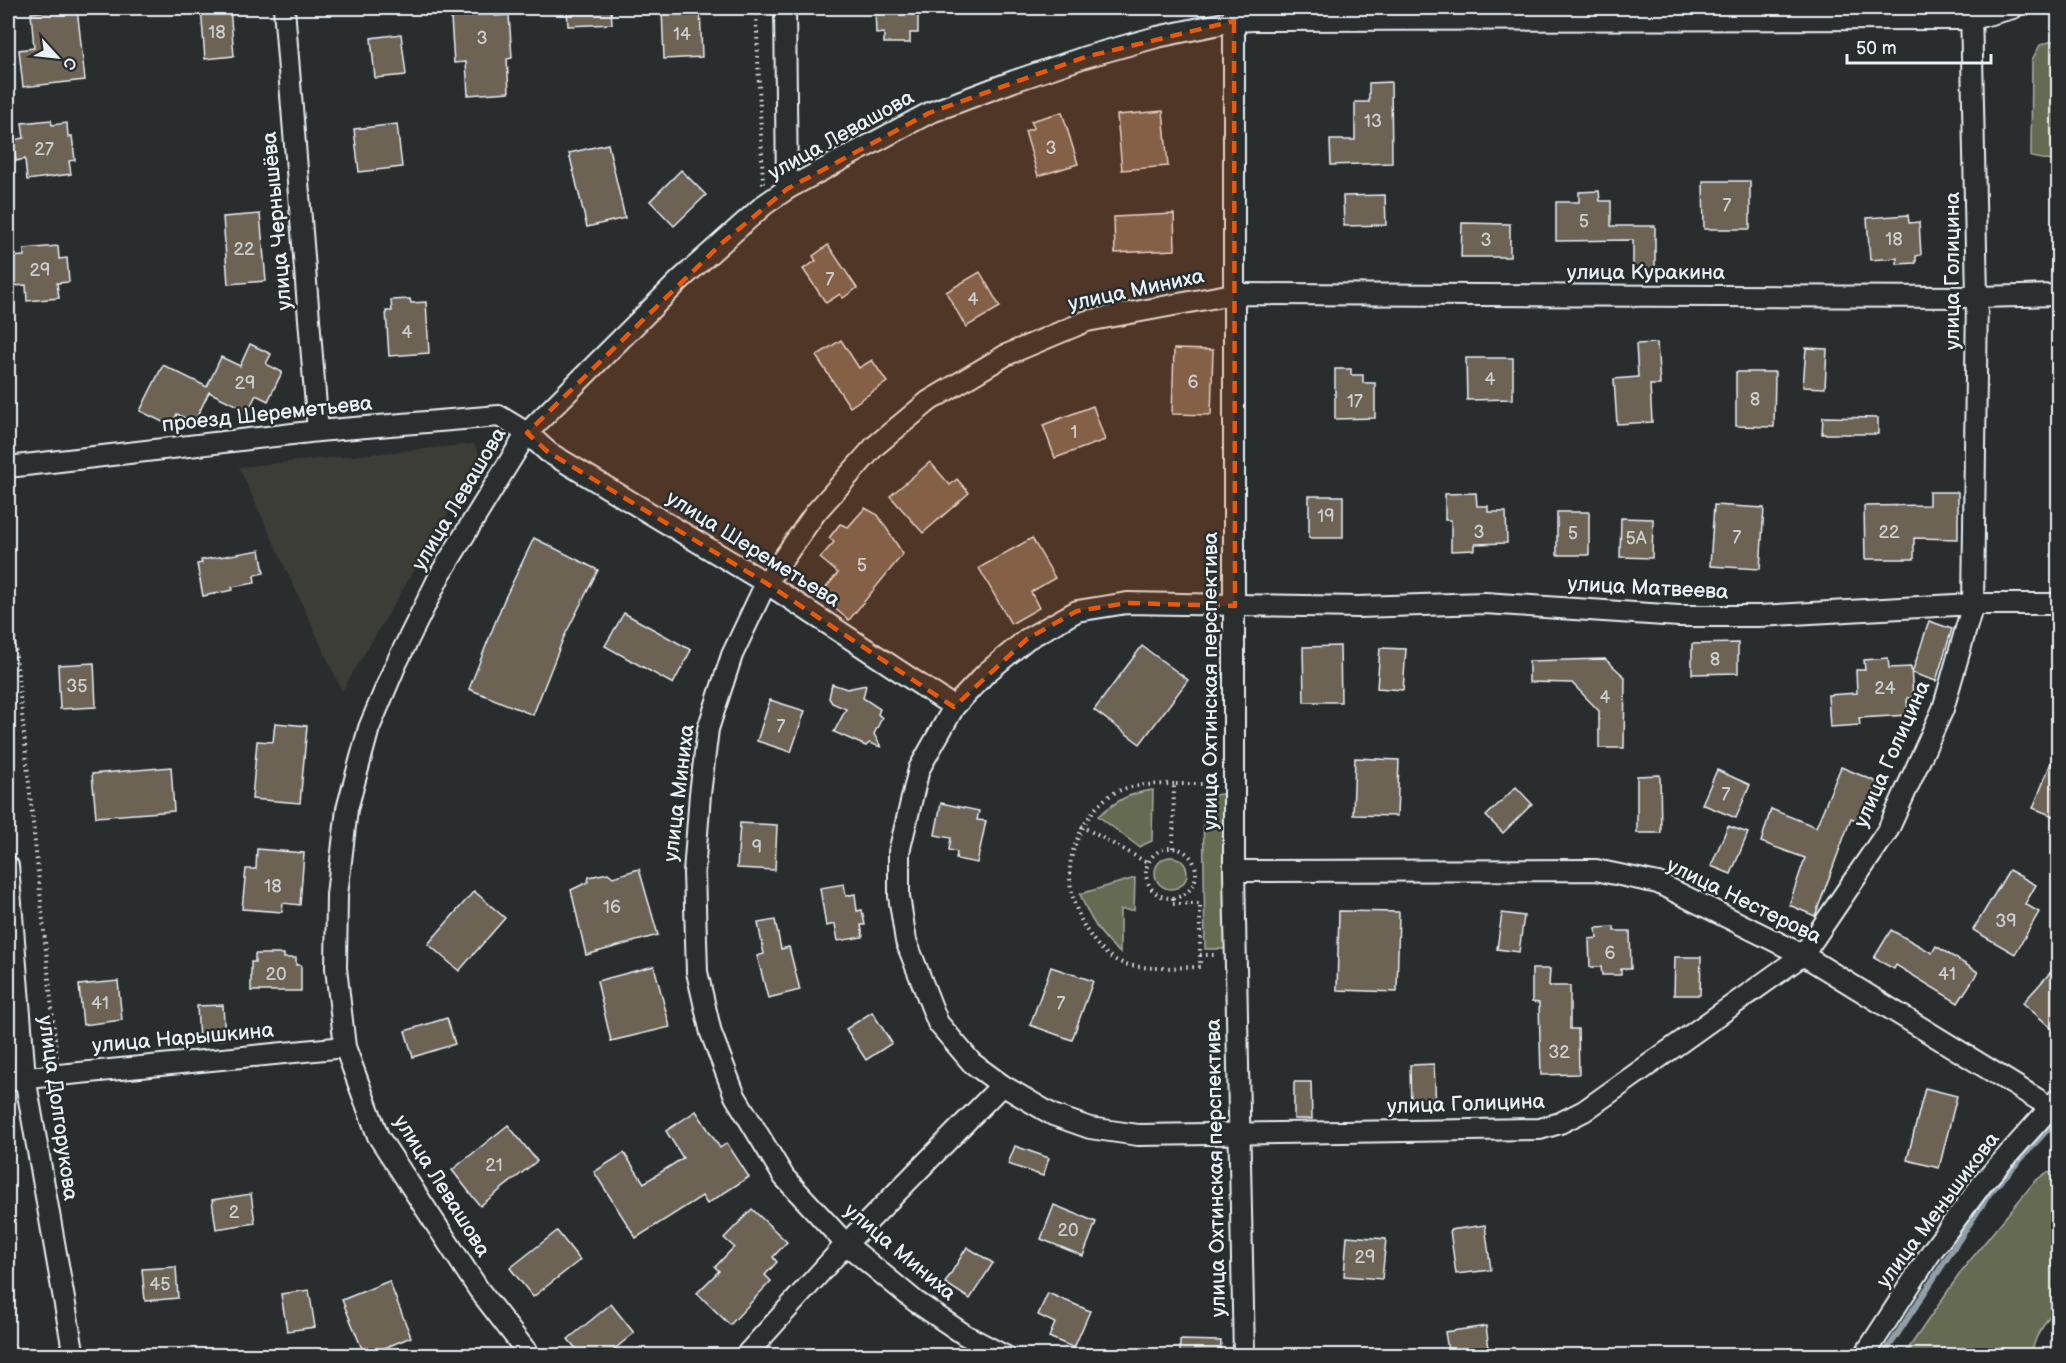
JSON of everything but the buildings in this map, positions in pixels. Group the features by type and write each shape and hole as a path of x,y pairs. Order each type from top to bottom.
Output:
{"street":[{"name":"улица Чернышёва","path":"284,8 318,431"},
{"path":"785,8 787,189"},
{"name":"улица Левашова","path":"530,1356 479,1290 378,1136 345,1047 336,968 337,895 347,809 369,728 396,664 441,573 527,433 680,280 764,205 787,189 929,114 1014,81 1085,57 1234,14 1267,20 1972,13 2013,8"},
{"name":"улица Голицина","path":"954,707 920,769 899,852 899,896 906,941 938,1023 972,1063 1002,1085 1053,1115 1090,1128 1138,1135 1540,1129 1560,1123 1584,1111 1803,955 1888,830 1943,709 1973,604 1977,297 1972,13"},
{"name":"улица Охтинская перспектива","path":"1234,14 1233,784 1244,1356"},
{"name":"улица Куракина","path":"1233,294 1977,297 2058,295"},
{"name":"улица Миниха","path":"1005,1356 965,1335 915,1301 846,1244 784,1177 735,1096 711,1033 697,972 694,873 708,729 732,655 766,583 816,512 875,446 929,401 1006,355 1087,321 1233,294"},
{"name":"проезд Шереметьева","path":"8,467 318,431 499,416 527,433"},
{"name":"улица Шереметьева","path":"527,433 548,452 766,583 954,707"},
{"name":"улица Матвеева","path":"954,707 986,673 1027,639 1077,611 1128,603 1358,607 1485,603 1679,616 1748,616 1973,604 2058,604"},
{"name":"улица Долгорукова","path":"8,866 16,1079 74,1356"},
{"name":"улица Нестерова","path":"1234,871 1596,870 1658,883 1803,955 2054,1103"},
{"name":"улица Нарышкина","path":"16,1079 345,1047"},
{"path":"745,1356 846,1244 1002,1085"},
{"name":"улица Меньшикова","path":"1864,1356 1932,1251 1975,1194 2054,1103"}],"path":[{"path":"756,8 764,205"},
{"path":"8,578 58,1074"},
{"path":"1173,848 1174,784"},
{"path":"1173,898 1173,904 1200,904 1200,967 1136,966 1114,960 1092,939 1074,906 1070,867 1082,826 1105,799 1135,785 1233,784"},
{"path":"1082,826 1148,863"},
{"path":"1173,848 1184,851 1191,858 1196,867 1196,878 1192,887 1184,894 1173,898 1154,892 1148,883 1146,873 1148,863 1154,854 1163,849 1173,848"},
{"path":"1200,955 1235,956"}],"highlighted area":[{"path":"1234,21 1235,606 1127,603 1077,611 1027,639 954,707 766,583 548,452 527,433 722,243 787,189 929,113 1085,57"}],"shaded area":[{"path":"474,444 481,459 342,691 239,467"}],"green space":[{"path":"2058,39 2058,162 2031,157 2032,60 2040,45"},
{"path":"1153,790 1152,841 1139,847 1098,816 1123,798"},
{"path":"1222,794 1230,800 1231,946 1224,949 1205,949 1203,796"},
{"path":"1171,857 1182,862 1187,873 1182,884 1171,889 1160,884 1155,873 1160,862"},
{"path":"1135,878 1134,910 1120,910 1120,953 1096,927 1080,894"},
{"path":"2056,1172 2058,1174 2058,1302 2037,1336 2030,1355 1904,1355 1963,1269 2035,1181 2046,1173"}],"waterway":[{"path":"1883,1356 1989,1194 2058,1118"}]}
